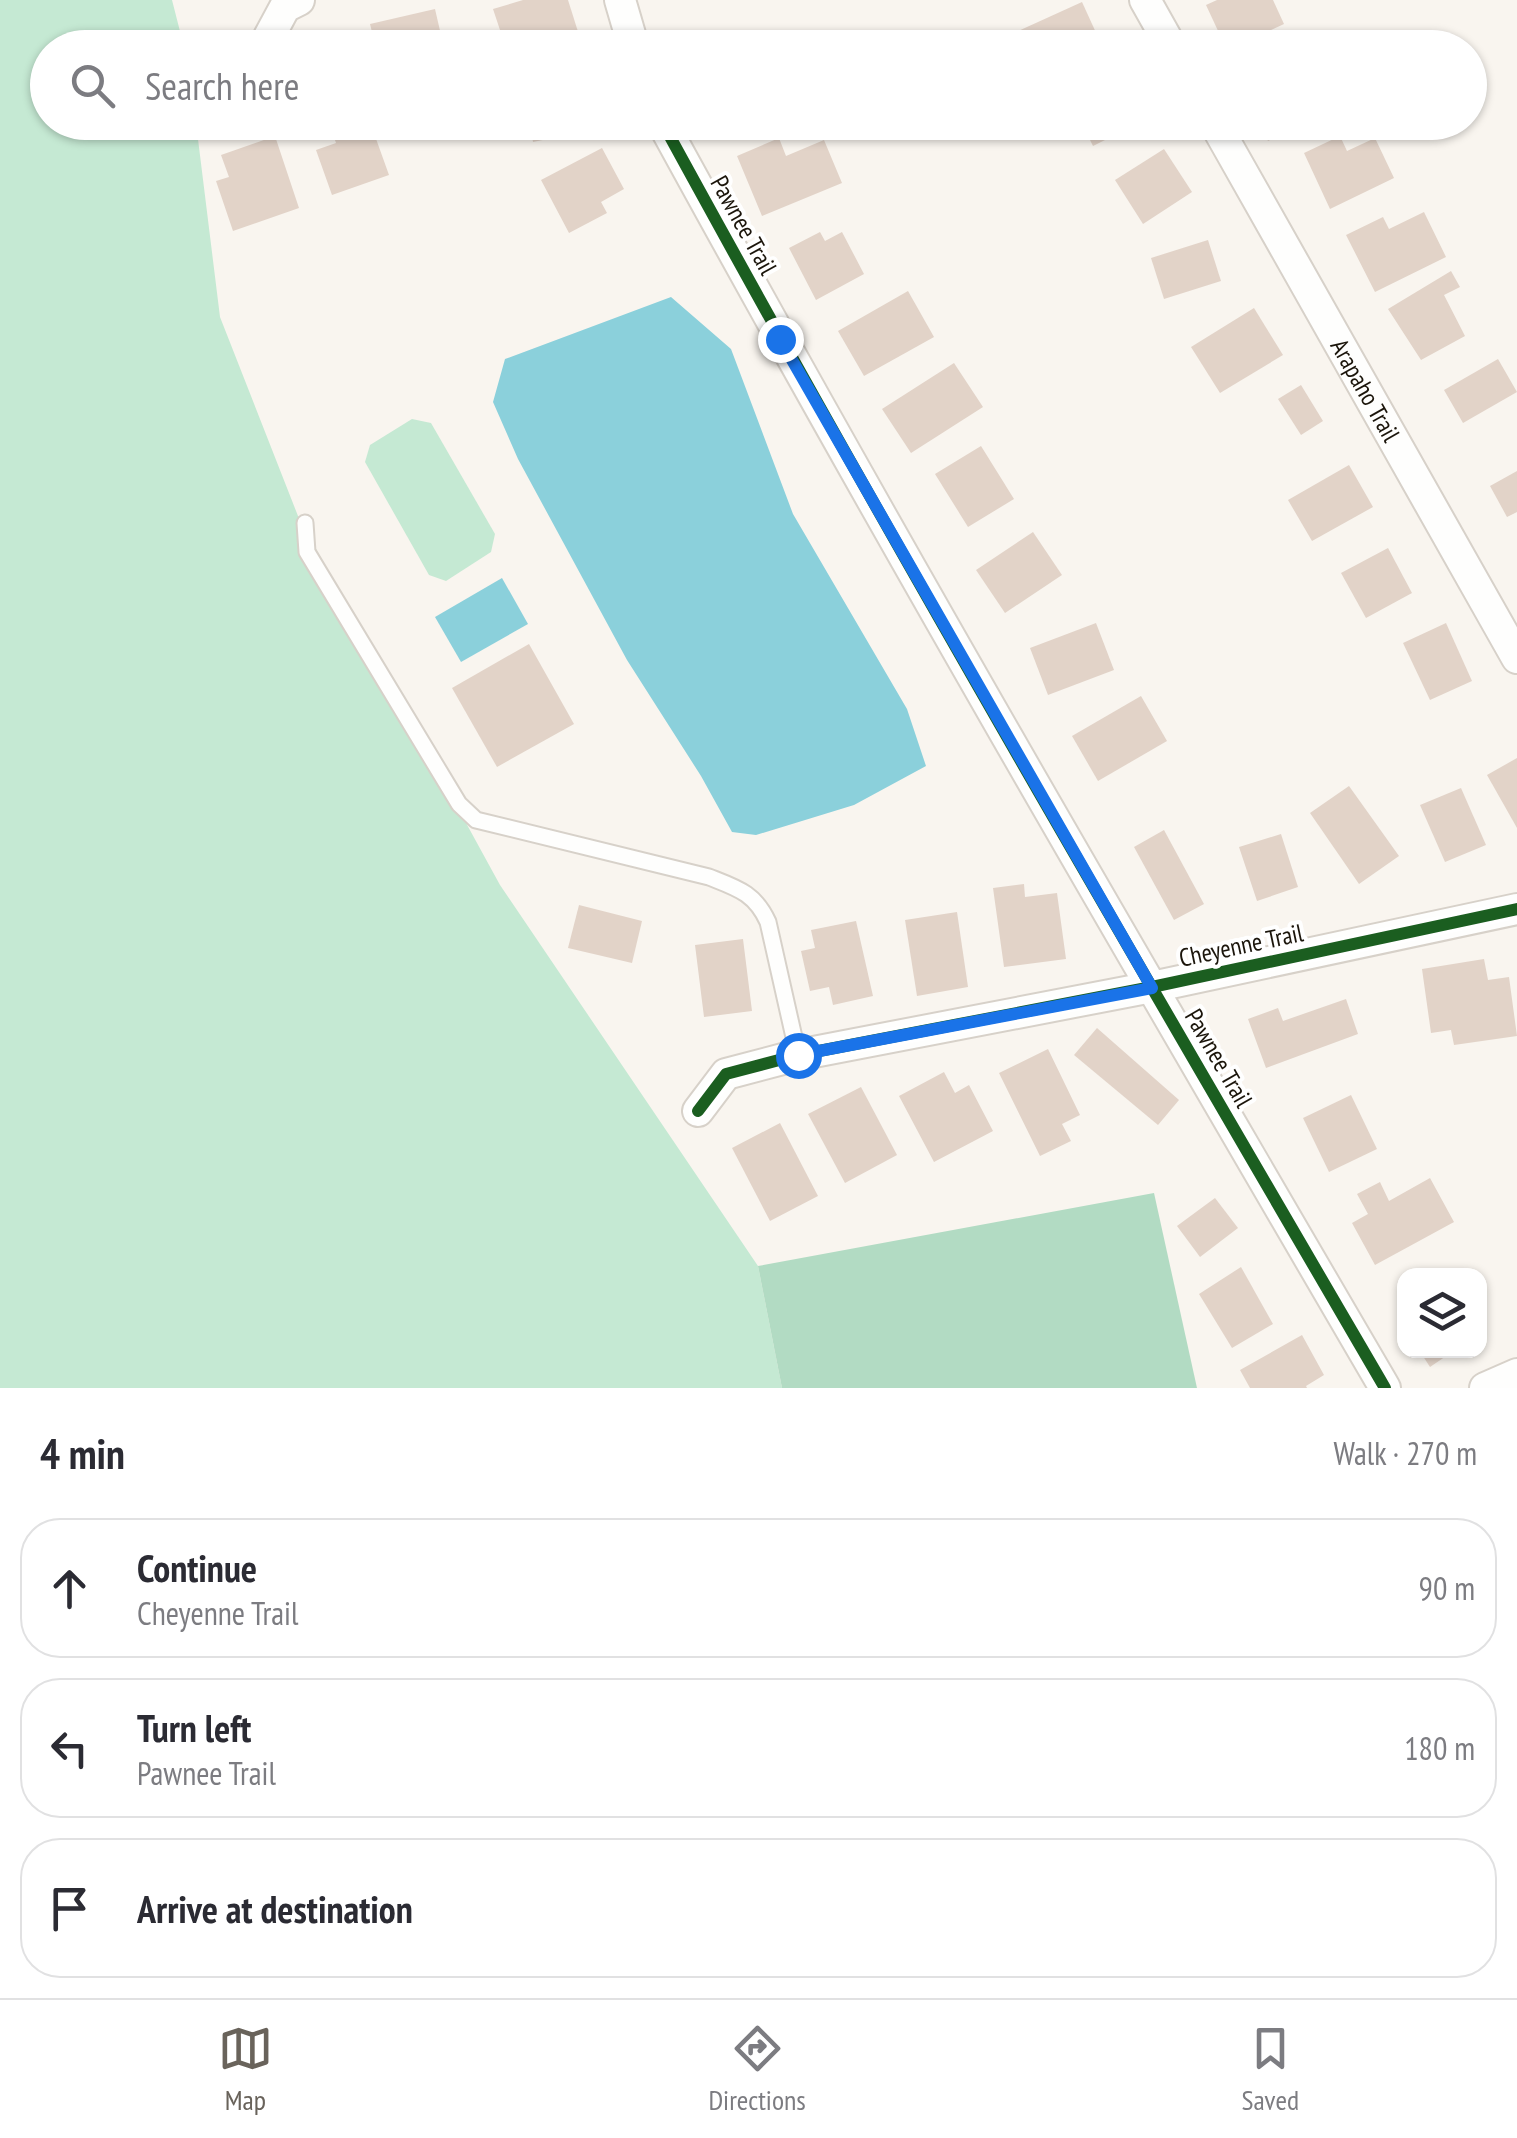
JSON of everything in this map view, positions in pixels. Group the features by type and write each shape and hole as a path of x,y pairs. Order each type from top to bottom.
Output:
{"street":[{"path":"273,30 285,7 299,0"},
{"path":"620,0 629,30"},
{"path":"1145,0 1162,30"},
{"name":"Pawnee Trail","path":"672,140 790,356 1385,1388"},
{"name":"Arapaho Trail","path":"1224,140 1517,658"},
{"name":"Cheyenne Trail","path":"698,1111 726,1074 798,1055 1152,988 1517,909"},
{"path":"1485,1388 1517,1374"}],"lane":[{"path":"305,523 307,552 459,804 476,820 709,877 750,896 760,904 768,922 798,1055"}],"green space":[{"path":"0,0 172,0 180,30 30,30 30,140 198,140 220,317 298,516 500,885 758,1266 782,1388 0,1388"},
{"path":"412,419 431,423 495,534 491,552 446,581 429,575 365,462 370,445"},
{"path":"1154,1193 1197,1388 782,1388 758,1266"}],"water":[{"path":"671,297 731,349 793,514 907,709 926,766 854,805 756,835 732,832 627,660 518,459 493,402 505,359"},
{"path":"502,578 528,624 461,662 435,617"}],"building":[{"path":"523,0 568,0 577,30 500,30 493,9"},
{"path":"1217,0 1273,0 1284,24 1271,30 1218,30 1206,5"},
{"path":"1082,2 1095,30 1020,30"},
{"path":"435,9 440,30 372,30 370,24"},
{"path":"264,140 276,140 299,208 233,231 216,181 229,177 221,155"},
{"path":"335,140 376,140 389,175 332,195 316,150 336,143"},
{"path":"774,140 780,140 786,156 824,140 842,183 762,216 737,156"},
{"path":"1332,140 1342,140 1347,151 1376,140 1394,178 1330,209 1304,153"},
{"path":"602,148 624,189 601,202 607,213 569,233 541,180"},
{"path":"1164,149 1192,192 1143,224 1115,180"},
{"path":"1424,212 1446,257 1375,292 1346,235 1383,217 1389,229"},
{"path":"820,232 825,241 842,232 864,274 816,300 789,248"},
{"path":"1208,240 1221,281 1164,299 1151,258"},
{"path":"1451,271 1460,287 1444,295 1465,336 1421,360 1388,309"},
{"path":"908,291 934,337 864,376 838,331"},
{"path":"1254,308 1283,355 1220,393 1191,347"},
{"path":"1498,359 1517,392 1463,423 1444,390"},
{"path":"954,363 983,407 911,453 882,409"},
{"path":"1301,385 1323,421 1301,435 1278,399"},
{"path":"981,446 1014,499 968,527 935,474"},
{"path":"1349,465 1373,507 1312,541 1288,500"},
{"path":"1517,471 1517,512 1507,517 1490,486"},
{"path":"1033,532 1062,575 1005,613 976,570"},
{"path":"1388,548 1412,593 1366,618 1341,573"},
{"path":"1096,623 1114,670 1048,695 1030,648"},
{"path":"1446,623 1472,681 1430,700 1403,643"},
{"path":"529,644 574,724 497,767 452,688"},
{"path":"1141,696 1167,741 1098,781 1072,736"},
{"path":"1517,758 1517,828 1487,775"},
{"path":"1349,786 1399,856 1359,884 1310,813"},
{"path":"1461,788 1486,845 1445,862 1420,805"},
{"path":"1164,830 1204,904 1174,920 1134,847"},
{"path":"1281,834 1298,887 1257,901 1239,847"},
{"path":"1024,884 1025,897 1057,893 1066,959 1004,967 993,888"},
{"path":"579,905 642,921 632,963 568,948"},
{"path":"957,912 968,987 917,996 905,920"},
{"path":"856,921 873,996 833,1005 829,987 810,991 801,951 815,948 811,930"},
{"path":"743,939 752,1011 704,1017 695,945"},
{"path":"1484,959 1488,980 1509,977 1517,1036 1454,1045 1451,1030 1431,1033 1422,969"},
{"path":"1346,999 1358,1034 1266,1068 1248,1019 1278,1008 1283,1021"},
{"path":"1097,1028 1179,1100 1158,1125 1074,1055"},
{"path":"1048,1049 1080,1115 1062,1124 1071,1141 1040,1156 999,1073"},
{"path":"944,1072 955,1093 969,1085 993,1131 934,1162 899,1096"},
{"path":"861,1087 897,1155 845,1183 808,1114"},
{"path":"1351,1095 1377,1149 1329,1172 1303,1118"},
{"path":"780,1123 818,1196 770,1221 732,1148"},
{"path":"1430,1178 1454,1222 1375,1265 1352,1223 1368,1214 1357,1194 1380,1182 1389,1201"},
{"path":"1215,1198 1238,1228 1200,1257 1177,1226"},
{"path":"1241,1267 1273,1324 1232,1348 1199,1294"},
{"path":"1302,1335 1324,1375 1307,1388 1250,1388 1240,1370"},
{"path":"1424,1358 1443,1358 1430,1367"}],"cycle path":[{"path":"672,140 929,599 1385,1388"},
{"path":"698,1111 726,1074 798,1055 1152,987 1517,909"}],"route":[{"path":"780,339 1152,988 798,1055"}]}
